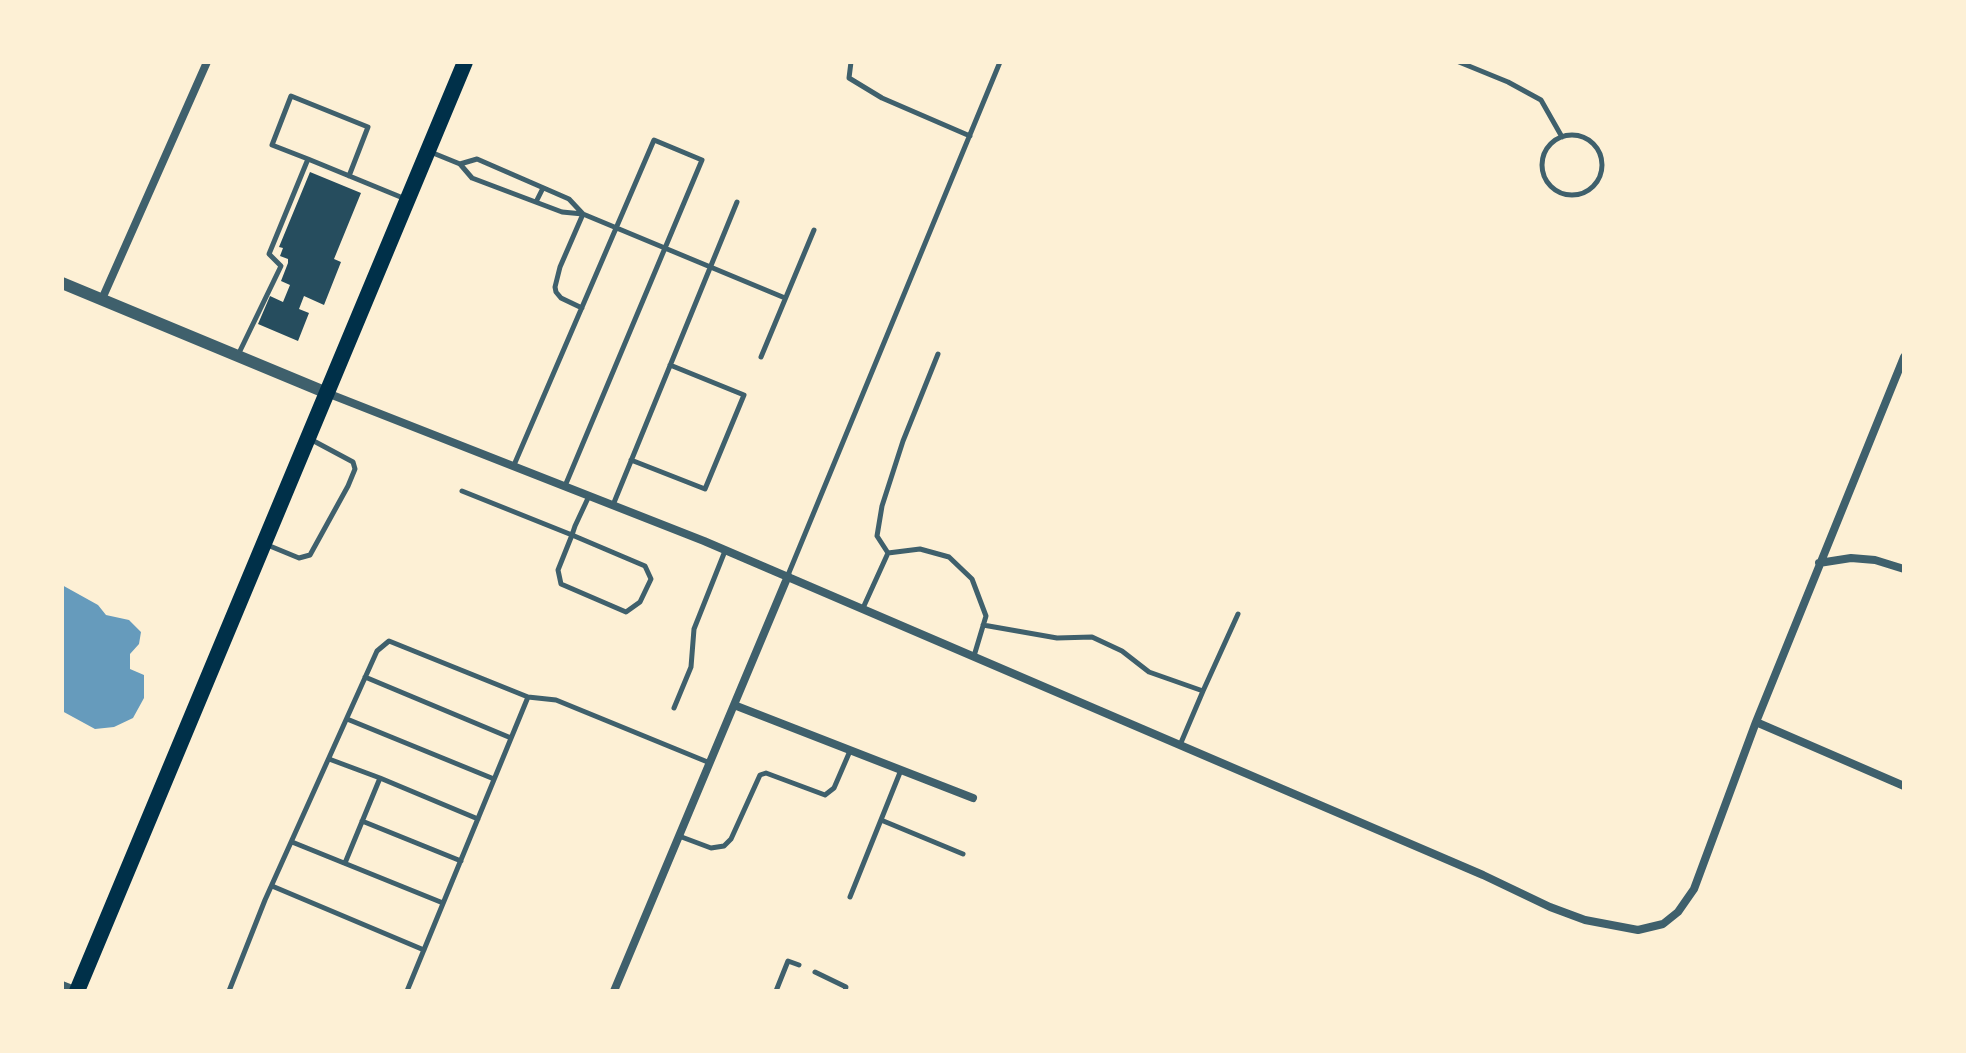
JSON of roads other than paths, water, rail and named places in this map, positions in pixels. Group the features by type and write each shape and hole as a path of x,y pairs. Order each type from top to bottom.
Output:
{"main road":[{"path":"77,991 465,62"}],"street":[{"path":"102,299 207,62"},
{"path":"62,283 327,393 726,550 1483,875 1550,907 1622,929 1654,928 1678,912 1694,889 1756,722 1904,357"},
{"path":"1819,563 1851,558 1875,560 1904,569"},
{"path":"627,991 615,989 788,576"},
{"path":"734,705 973,798"},
{"path":"1756,722 1904,786"},
{"path":"62,985 77,991"}],"lane":[{"path":"851,62 849,78 882,98 970,136"},
{"path":"788,576 1000,62"},
{"path":"1459,62 1508,82 1541,100 1562,137"},
{"path":"349,176 368,127 291,96 272,145 407,200"},
{"path":"1581,136 1594,144 1601,155 1602,165 1597,183 1581,194 1562,193 1553,188 1543,170 1546,150 1562,137 1581,136"},
{"path":"514,466 654,140 702,160 565,486"},
{"path":"428,151 460,164 472,178 562,212 583,214 785,298"},
{"path":"238,355 281,266 269,254 308,159"},
{"path":"460,164 477,159 569,199 583,214"},
{"path":"536,202 543,188"},
{"path":"613,505 737,202"},
{"path":"582,308 558,296 555,287 560,267 583,214"},
{"path":"761,357 814,230"},
{"path":"888,553 877,536 882,506 903,441 938,354"},
{"path":"631,460 705,489 744,395 670,365"},
{"path":"264,544 299,558 310,555 348,486 355,469 353,462 308,438"},
{"path":"462,491 572,535 645,566 651,579 640,602 626,612 561,584 558,570 572,535 589,496"},
{"path":"888,553 920,549 949,557 972,579 986,616 974,656"},
{"path":"674,708 691,667 694,629 726,550"},
{"path":"863,608 888,553"},
{"path":"1180,745 1238,614"},
{"path":"983,625 1057,638 1092,637 1122,651 1149,672 1203,691"},
{"path":"229,991 365,677 377,651 389,641 528,697 556,700 710,763"},
{"path":"365,677 511,738"},
{"path":"407,991 528,697"},
{"path":"347,719 494,779"},
{"path":"679,836 711,848 724,846 731,839 760,775 766,773 825,795 834,788 850,751"},
{"path":"329,759 478,819"},
{"path":"850,897 901,770"},
{"path":"345,863 380,778"},
{"path":"881,820 963,854"},
{"path":"362,821 461,861"},
{"path":"292,842 443,903"},
{"path":"272,886 424,950"},
{"path":"776,991 788,961 799,965"},
{"path":"815,972 846,987 845,991"}],"water":[{"path":"62,585 98,605 106,615 129,620 141,632 139,644 130,654 130,669 144,675 144,698 133,718 114,727 95,729 62,711"}]}
